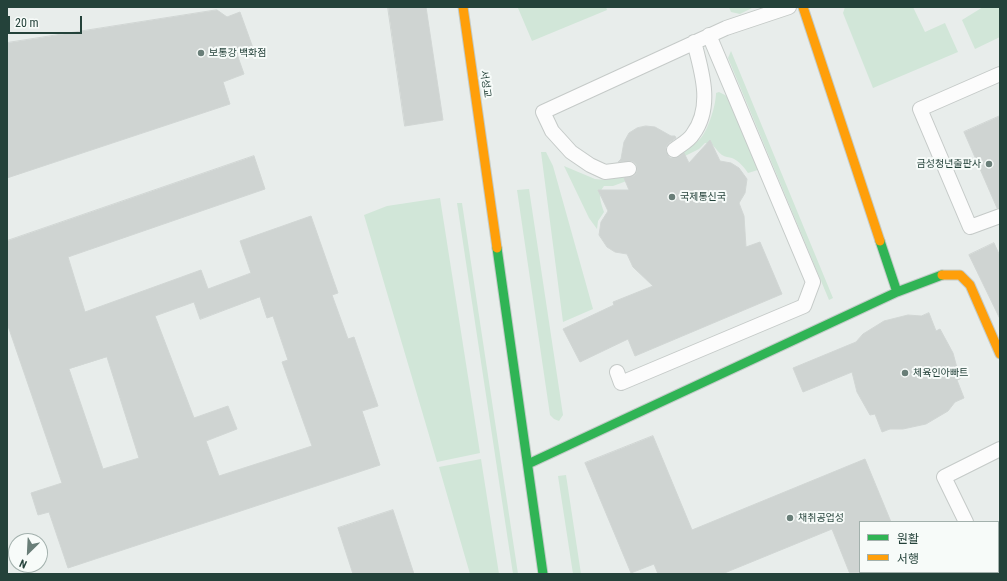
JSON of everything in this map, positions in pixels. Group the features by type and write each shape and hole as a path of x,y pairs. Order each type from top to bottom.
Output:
{"street":[{"name":"서성교","path":"463,7 543,574"},
{"path":"803,7 897,292"},
{"path":"528,464 897,292 944,274 960,276 970,285 1000,354"}],"lane":[{"path":"629,169 605,172 590,165 571,152 552,131 542,112 709,35 789,7"},
{"path":"617,372 621,383 804,306 813,282 709,35"},
{"path":"674,150 692,136 702,120 705,95 700,63 694,42"},
{"path":"1000,74 920,109 970,227 1000,216"},
{"path":"966,521 944,477 1000,449"}],"green space":[{"path":"606,7 607,10 532,41 518,8"},
{"path":"729,7 754,7 740,14 731,12"},
{"path":"845,7 913,7 925,32 945,23 958,52 873,88 843,13"},
{"path":"983,7 1000,7 1000,37 975,49 962,20"},
{"path":"731,51 833,298 829,300 728,58"},
{"path":"719,92 725,95 733,103 761,169 748,173 737,161 722,155 713,145 708,143 705,143 699,149 681,158 679,154 700,139 706,130 715,104 716,93"},
{"path":"541,152 546,152 553,166 593,309 563,322"},
{"path":"564,166 595,179 605,180 629,175 632,179 613,186 604,186 600,199 604,212 598,221 597,229 589,218"},
{"path":"529,189 563,415 559,421 550,415 517,190"},
{"path":"440,198 480,453 437,462 364,215 387,206"},
{"path":"457,203 462,203 518,574 513,574"},
{"path":"481,459 499,574 470,574 439,467"},
{"path":"566,475 581,574 573,574 558,476"}],"building":[{"path":"388,7 426,7 443,120 405,126"},
{"path":"217,10 227,17 240,12 253,48 237,54 244,74 223,82 230,104 7,178 7,43"},
{"name":"금성청년출판사","path":"1000,116 1000,208 997,208 964,132"},
{"path":"646,126 655,127 671,136 675,136 676,138 666,147 666,152 670,158 676,158 684,153 689,163 710,140 720,161 731,163 739,168 747,179 745,193 739,203 744,216 746,247 760,242 782,294 635,356 628,339 580,362 563,329 614,305 613,302 653,286 633,267 627,254 615,252 607,247 599,235 601,222 608,211 598,190 629,190 624,178 634,176 637,172 636,164 632,161 618,162 621,159 624,142 629,133 637,128"},
{"path":"254,156 265,189 68,257 85,312 201,270 208,289 251,273 240,241 311,216 338,293 332,295 348,339 354,337 378,406 362,411 380,465 68,568 49,512 38,515 31,493 62,483 7,323 7,241","holes":["260,297 267,318 273,316 288,360 282,362 312,446 219,476 206,441 237,429 228,406 194,418 155,316 194,302 200,319","107,357 139,458 103,469 69,369"]},
{"path":"994,243 1000,256 1000,319 969,255"},
{"name":"체육인아빠트","path":"929,313 936,331 940,329 953,353 960,379 957,380 964,398 955,402 948,411 926,424 903,429 890,429 882,432 875,414 870,415 857,392 852,372 803,392 793,368 856,342 863,334 884,321 908,315 921,316"},
{"path":"653,436 692,530 865,459 891,521 859,521 860,574 850,574 832,529 722,574 658,574 654,564 631,573 585,463"},
{"path":"393,510 414,574 353,574 338,528"}],"traffic: fast":[{"path":"880,241 897,292"},
{"path":"497,248 543,574"},
{"path":"528,464 897,292 942,275"}],"traffic: slow":[{"path":"463,7 497,248"},
{"path":"803,7 880,241"},
{"path":"942,275 960,275 970,285 1000,354"}],"place":[{"name":"보통강 백화점","path":"201,53"},
{"name":"금성청년출판사","path":"989,164"},
{"name":"국제통신국","path":"672,197"},
{"name":"체육인아빠트","path":"905,373"},
{"name":"채취공업성","path":"790,518"}]}
